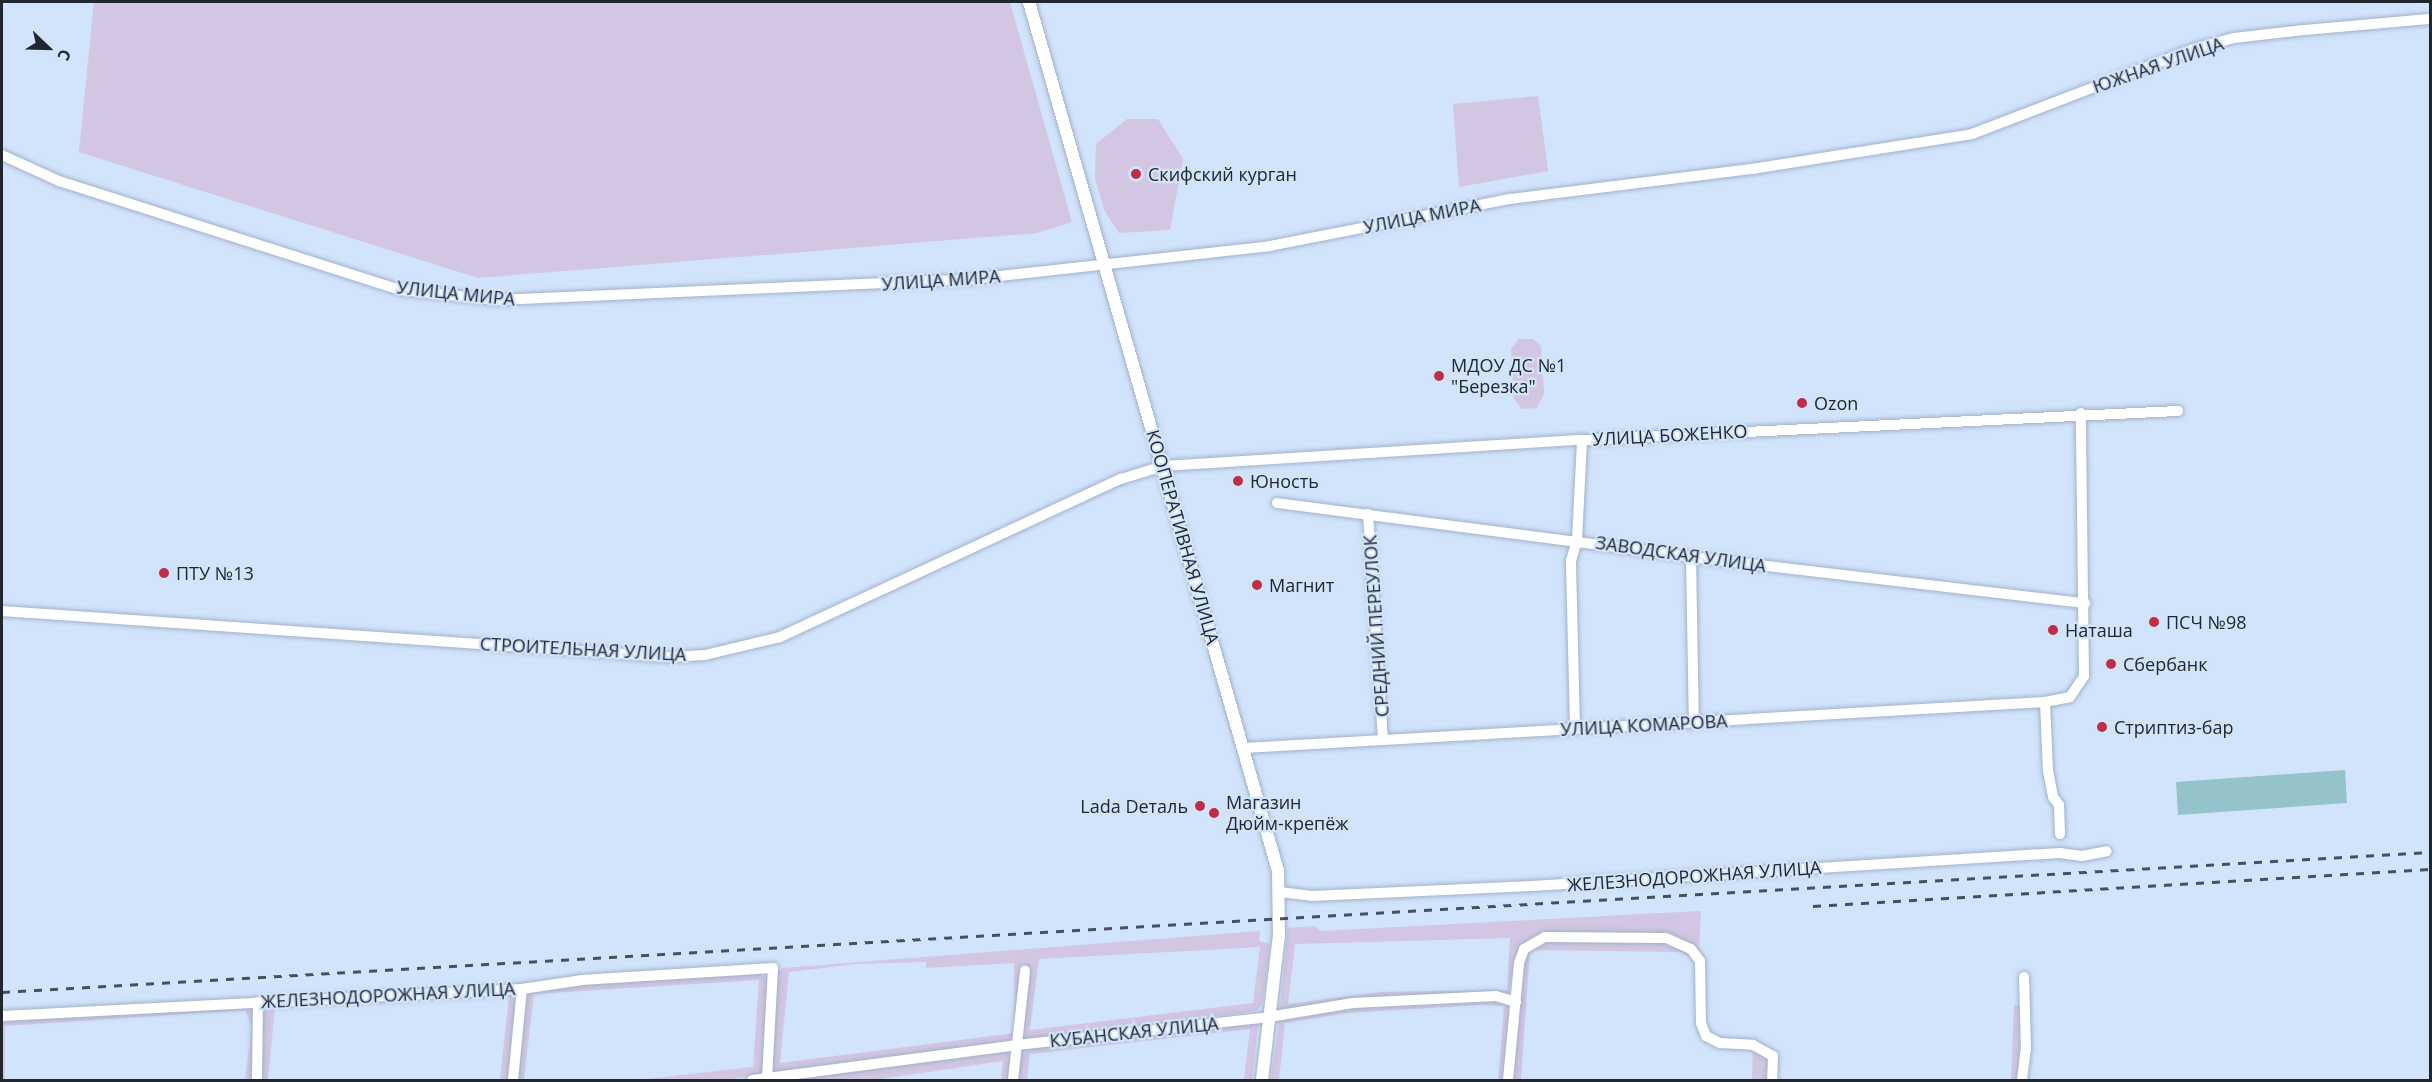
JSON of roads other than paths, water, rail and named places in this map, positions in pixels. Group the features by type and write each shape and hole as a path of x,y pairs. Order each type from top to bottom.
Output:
{"street":[{"name":"КООПЕРАТИВНАЯ УЛИЦА","path":"1029,2 1278,871 1280,892 1262,1080"},
{"name":"ЮЖНАЯ УЛИЦА","path":"1893,144 1972,134 2193,49 2234,38 2430,19"},
{"name":"УЛИЦА МИРА","path":"2,155 59,181 401,290 486,299 973,279 1105,266 1270,246 1510,199 1752,169 1893,144"},
{"name":"УЛИЦА БОЖЕНКО","path":"1163,466 1582,440 2081,413 2178,411"},
{"path":"2081,413 2085,603"},
{"path":"1575,728 1571,561 1577,540 1582,440"},
{"name":"СТРОИТЕЛЬНАЯ УЛИЦА","path":"2,611 669,657 705,655 780,637 1122,478 1163,466"},
{"name":"ЗАВОДСКАЯ УЛИЦА","path":"1276,503 1577,540 1691,557 2085,603"},
{"name":"СРЕДНИЙ ПЕРЕУЛОК","path":"1368,514 1383,738"},
{"path":"1691,557 1694,723"},
{"name":"УЛИЦА КОМАРОВА","path":"1244,748 1383,738 1694,723 2045,702 2070,697 2084,676 2085,603"},
{"path":"2045,702 2048,771 2053,797 2059,805 2060,834"},
{"name":"ЖЕЛЕЗНОДОРОЖНАЯ УЛИЦА","path":"1280,892 1312,896 1532,886 2060,853 2082,856 2108,851"},
{"path":"1508,1080 1519,963 1532,942 1545,937 1666,938 1691,949 1701,960 1701,1023 1707,1036 1720,1043 1753,1045 1773,1056 1772,1080"},
{"name":"ЖЕЛЕЗНОДОРОЖНАЯ УЛИЦА","path":"2,1016 522,989 582,980 773,968 767,1080"},
{"path":"1012,1080 1025,971"},
{"path":"2022,1080 2026,1048 2024,977"},
{"path":"513,1080 522,989"},
{"name":"КУБАНСКАЯ УЛИЦА","path":"752,1080 767,1080 1017,1045 1269,1017 1353,1002 1496,996 1516,1002"},
{"path":"256,1080 258,1002"}],"railway":[{"path":"2,992 2430,852"},
{"path":"1813,906 2430,869"}],"place":[{"name":"Скифский курган","path":"1136,174"},
{"name":"МДОУ ДС №1 \"Березка\"","path":"1439,376"},
{"name":"Ozon","path":"1802,403"},
{"name":"Юность","path":"1238,481"},
{"name":"ПТУ №13","path":"164,573"},
{"name":"Магнит","path":"1257,585"},
{"name":"ПСЧ №98","path":"2154,622"},
{"name":"Наташа","path":"2053,630"},
{"name":"Сбербанк","path":"2111,664"},
{"name":"Стриптиз-бар","path":"2102,727"},
{"name":"Lada Dеталь","path":"1200,806"},
{"name":"Магазин Дюйм-крепёж","path":"1214,813"}]}
